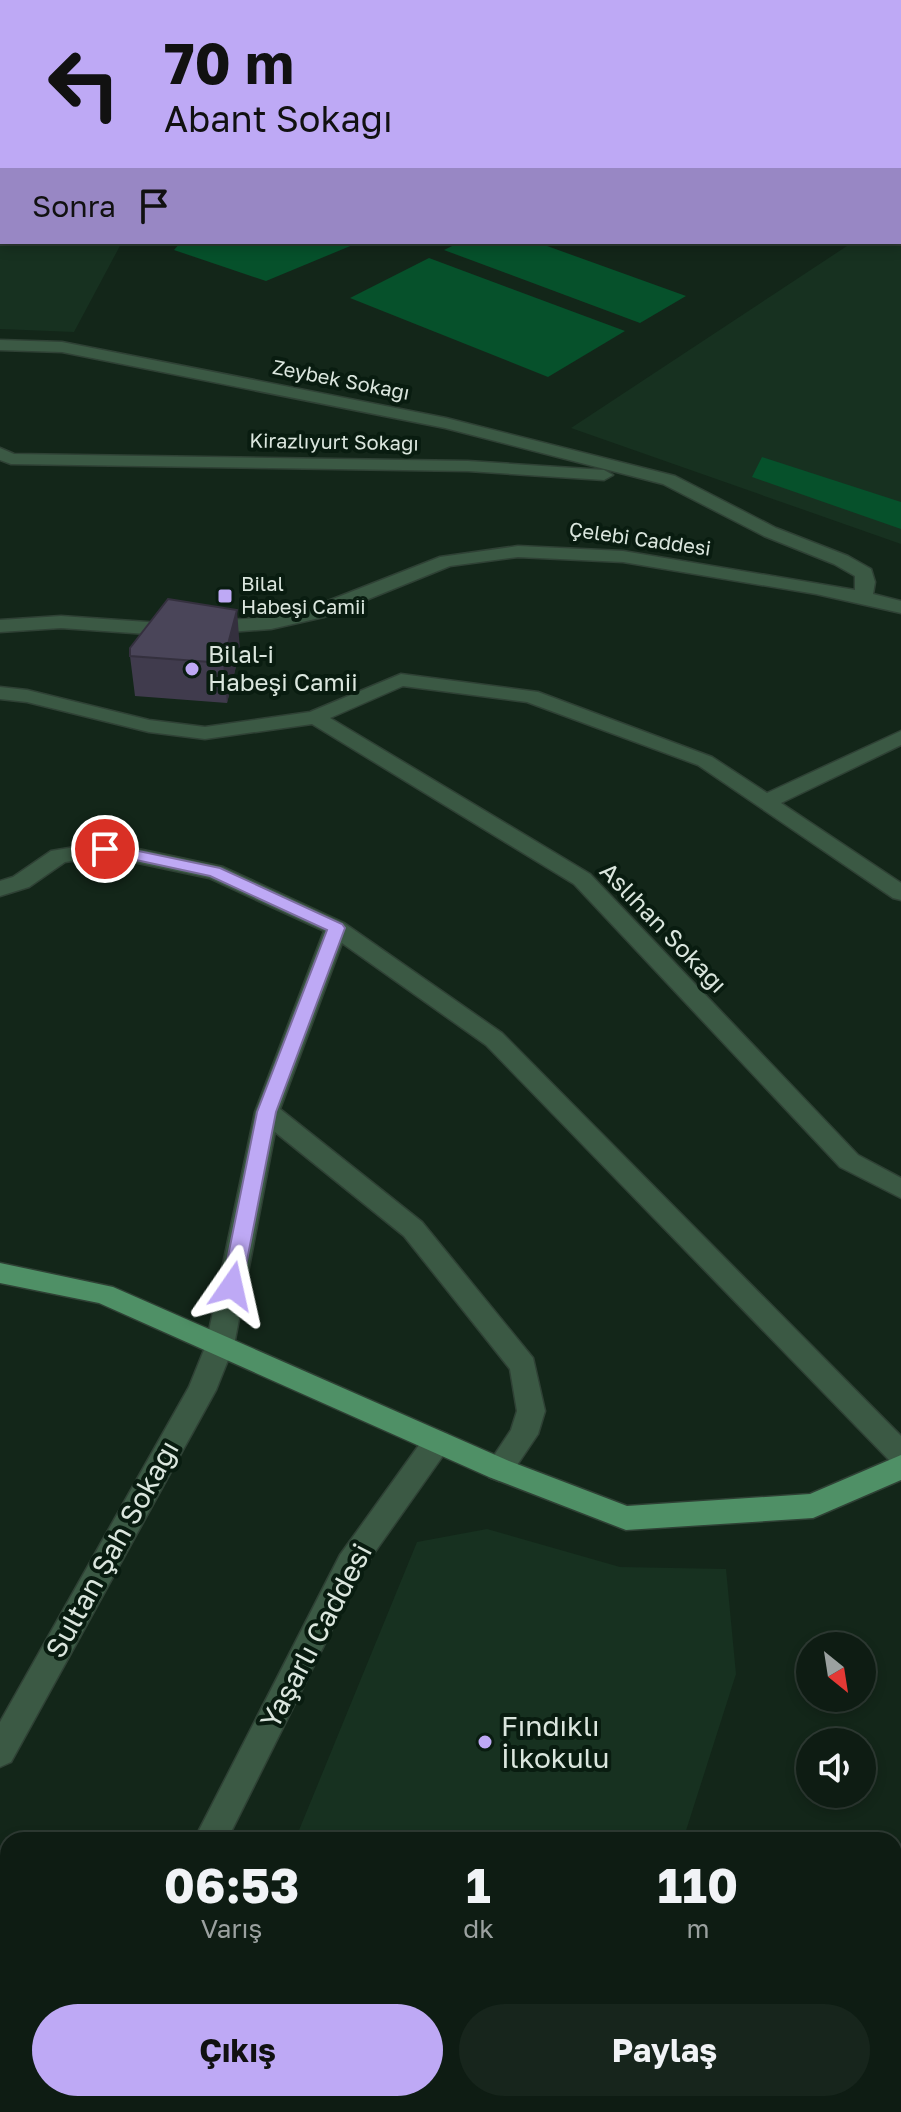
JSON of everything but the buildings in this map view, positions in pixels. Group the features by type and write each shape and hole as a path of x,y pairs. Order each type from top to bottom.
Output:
{"main road":[{"path":"0,1273 104,1294 499,1469 626,1518 813,1506 901,1467"}],"street":[{"name":"Zeybek Sokağı","path":"0,345 62,347 446,423 669,480"},
{"name":"Kirazlıyurt Sokağı","path":"4,460 468,466 669,480"},
{"path":"669,480 770,532 841,560 864,573 865,589"},
{"name":"Çelebi Caddesi","path":"0,611 56,607 190,614 294,606 424,554 478,542 533,535 597,539 793,573 865,589 901,607"},
{"name":"Çelebi Caddesi","path":"0,626 48,620 166,630 276,622 317,613 360,597 391,580 445,561 491,552 551,549 901,593"},
{"path":"0,693 27,696 149,726 205,733 315,717 401,680 531,696 705,761 901,893"},
{"name":"Aslıhan Sokağı","path":"315,717 582,879 849,1161 901,1189"},
{"path":"766,802 901,737"},
{"path":"0,889 21,882 59,856 105,849 215,872 336,928 494,1039 901,1454"},
{"name":"Sultan Şah Sokağı","path":"1,1750 202,1390 220,1345 267,1112 336,928"},
{"path":"267,1112 413,1229 523,1366 531,1411 524,1434 499,1469"},
{"name":"Yaşarlı Caddesi","path":"214,1832 350,1564 437,1442"}],"shaded area":[{"path":"0,244 121,244 74,332 0,329"},
{"path":"850,244 901,244 901,544 571,428"},
{"path":"487,1529 620,1567 726,1569 736,1674 686,1832 298,1832 417,1542"}],"green space":[{"path":"179,244 355,244 266,281 174,250"},
{"path":"456,244 542,244 686,296 640,323 444,250"},
{"path":"429,258 625,331 548,377 350,298"},
{"path":"762,457 901,502 901,529 752,477"}],"place":[{"name":"Bilal Habeşi Camii","path":"225,596"},
{"name":"Bilal-i Habeşi Camii","path":"192,669"},
{"name":"Fındıklı İlkokulu","path":"485,1742"}],"route":[{"path":"105,849 215,872 336,928 267,1112 232,1286"}]}
